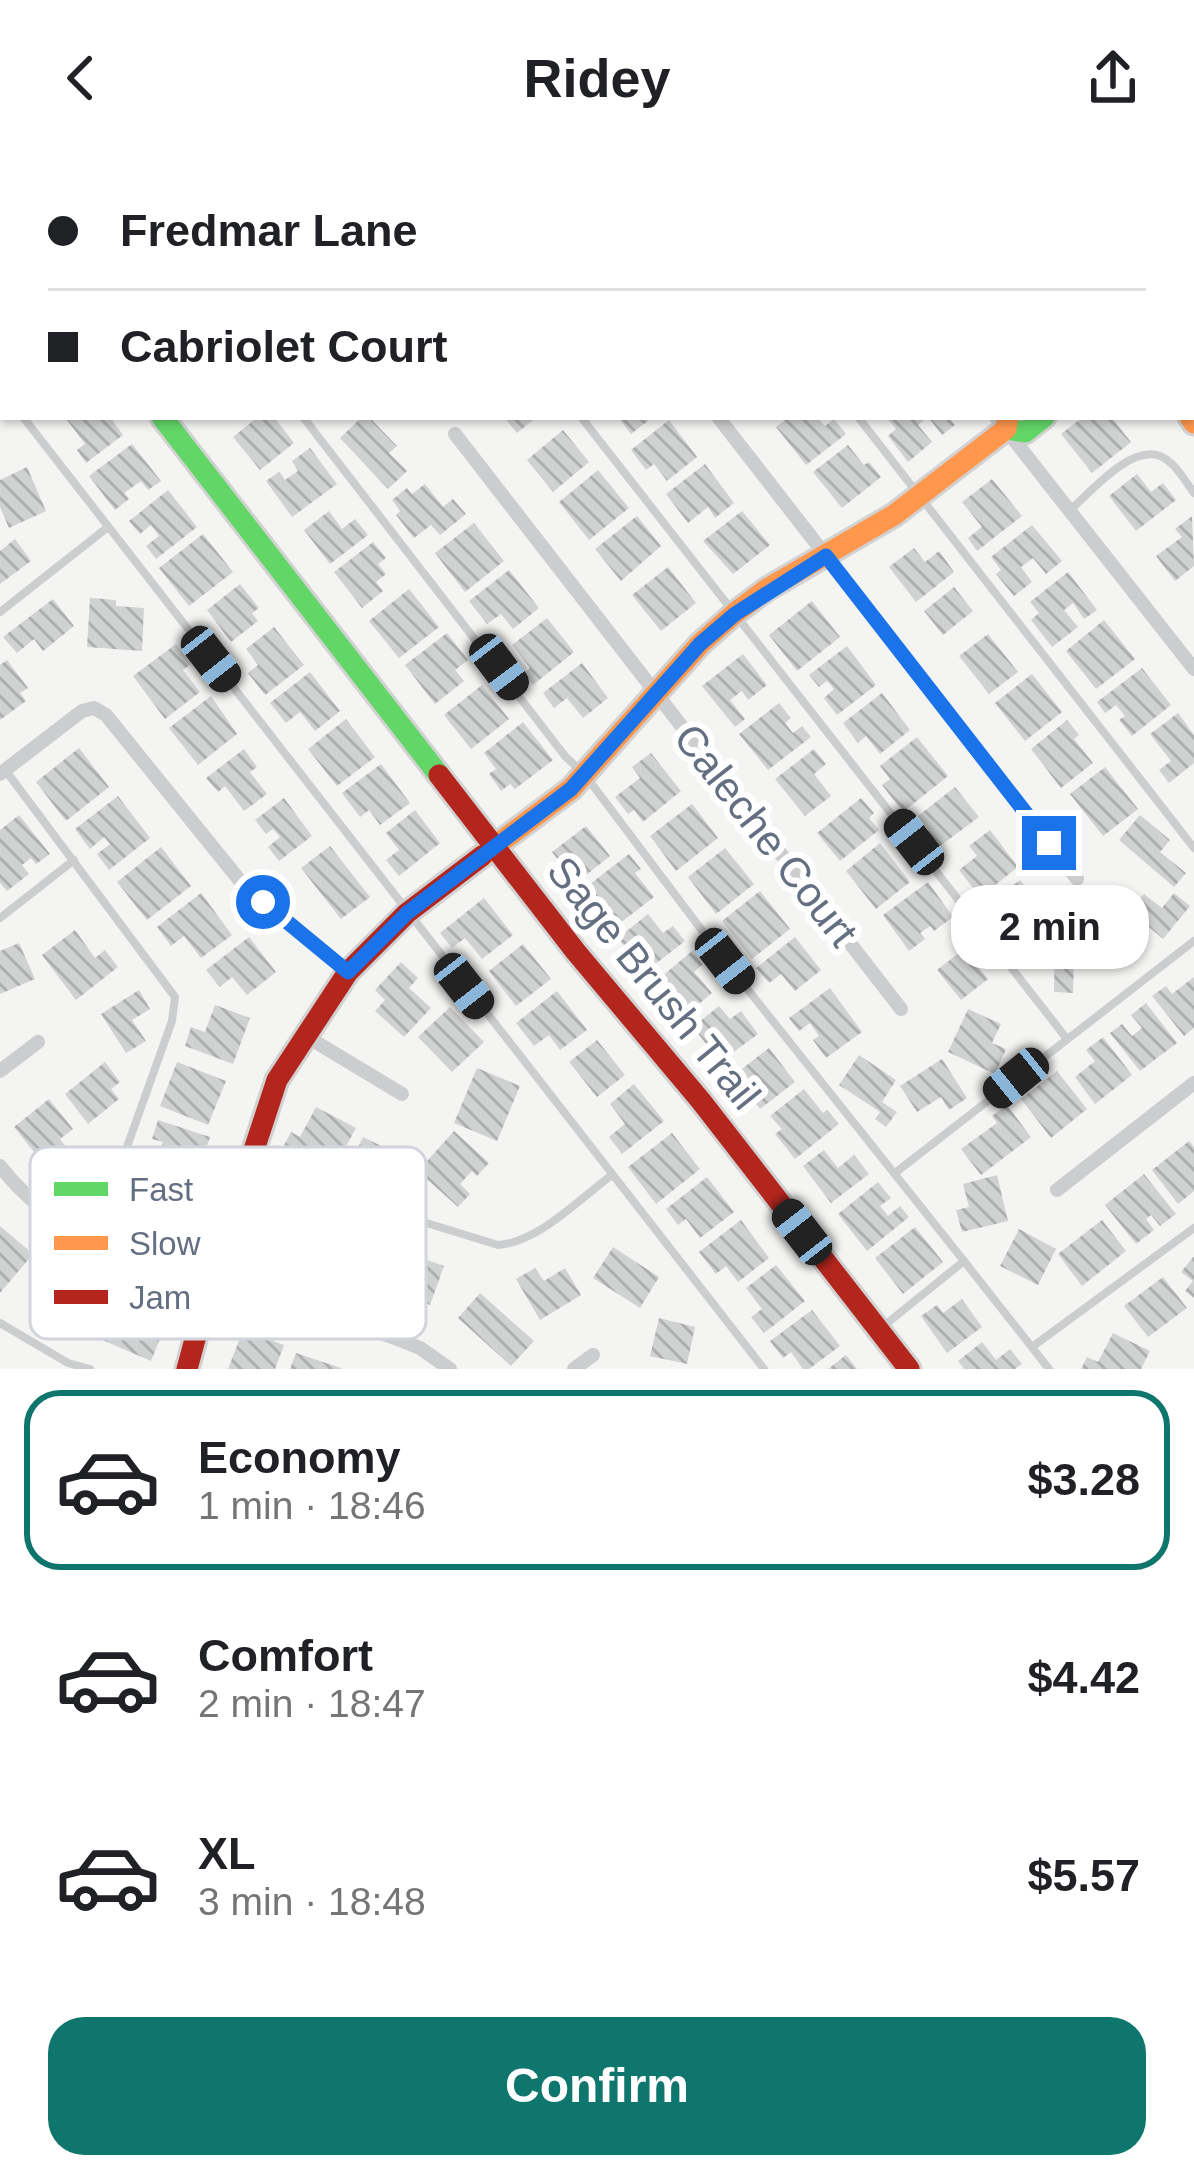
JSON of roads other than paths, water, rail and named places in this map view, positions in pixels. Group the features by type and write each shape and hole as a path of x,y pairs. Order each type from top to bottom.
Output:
{"street":[{"name":"Sage Brush Trail","path":"164,420 495,848 701,1101 909,1369"},
{"path":"720,420 1077,879"},
{"path":"1003,421 1025,433 1040,420"},
{"path":"254,1147 277,1080 304,1035 348,972 407,913 585,775 656,693 735,614 921,494 1003,421"},
{"path":"1003,421 1194,669"},
{"name":"Caleche Court","path":"455,434 901,1009"},
{"path":"3,772 82,711 94,708 117,727 242,882 348,972"},
{"path":"304,1035 402,1094"},
{"path":"0,1071 38,1042"},
{"path":"1057,1190 1194,1083"},
{"path":"0,1166 30,1198"},
{"path":"187,1369 195,1339"},
{"path":"398,1339 450,1369"},
{"path":"574,1369 592,1355"}],"lane":[{"path":"25,420 764,1369"},
{"path":"305,420 1049,1369"},
{"path":"583,420 1067,1039"},
{"path":"860,420 1194,848"},
{"path":"1070,510 1139,455 1157,454 1194,493"},
{"path":"0,612 108,527"},
{"path":"3,772 176,997 172,1021 127,1147"},
{"path":"0,918 74,860"},
{"path":"895,1173 1194,941"},
{"path":"426,1223 498,1245 515,1244 612,1175"},
{"path":"1031,1347 1194,1228"},
{"path":"879,1330 964,1261"},
{"path":"0,1323 68,1366 89,1369"}]}
